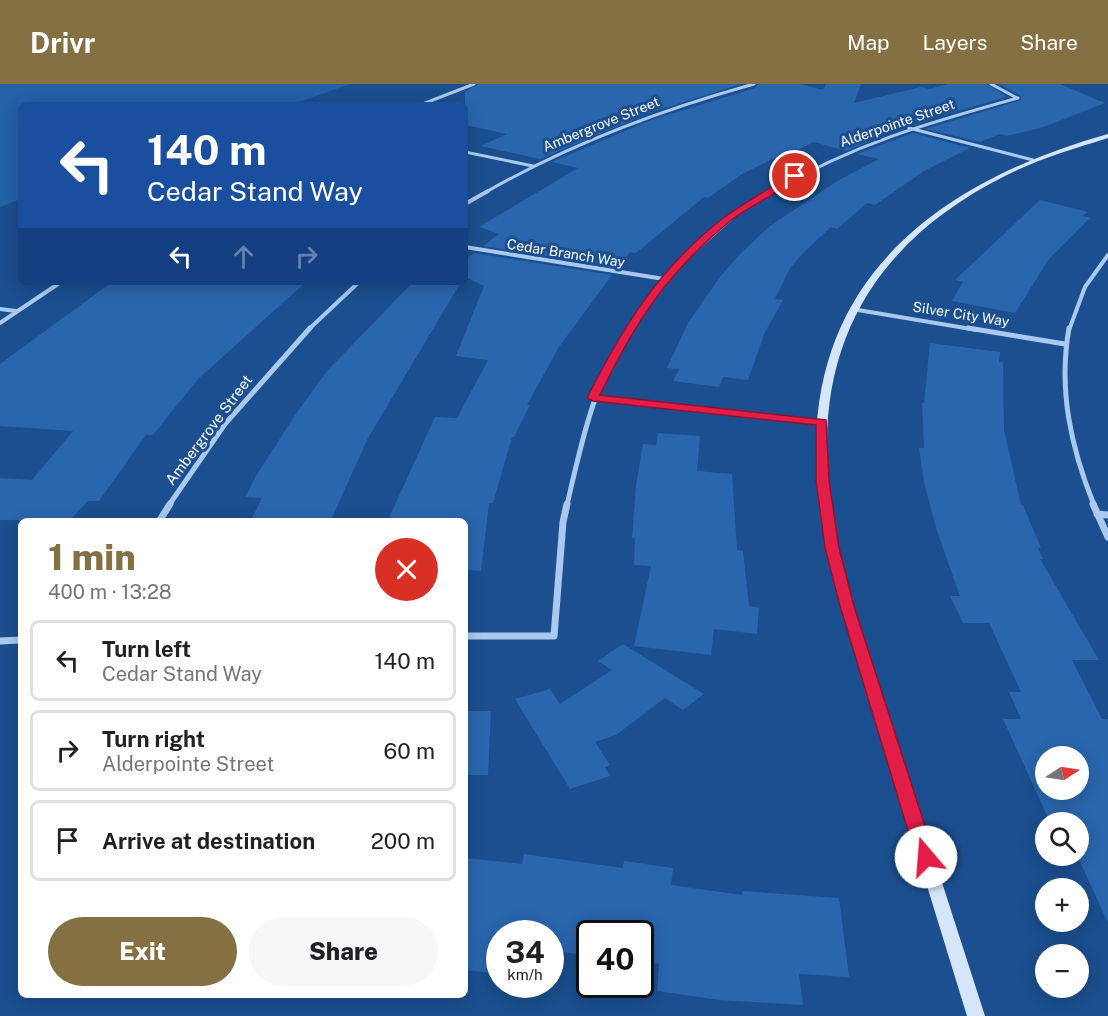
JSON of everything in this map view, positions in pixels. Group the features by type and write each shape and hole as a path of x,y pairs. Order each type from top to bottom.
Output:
{"street":[{"path":"428,102 474,84"},
{"name":"Ambergrove Street","path":"468,202 534,166 631,123 754,84"},
{"name":"Alderpointe Street","path":"468,636 554,636 560,534 573,460 593,398 621,341 664,279 695,247 757,198 835,156 908,127 1018,98 991,84"},
{"path":"908,127 1033,160"},
{"path":"976,1016 847,606 832,548 822,480 822,422 828,375 852,309 883,262 929,219 967,193 1033,160 1108,136"},
{"path":"468,153 534,166"},
{"name":"Cedar Branch Way","path":"468,247 664,279"},
{"path":"1108,255 1085,287 1072,315 1065,344 1063,388 1067,419 1078,466 1108,537"},
{"path":"0,323 56,285"},
{"name":"Ambergrove Street","path":"161,518 212,442 253,389 294,343 356,285"},
{"path":"0,309 16,311"},
{"name":"Silver City Way","path":"852,309 1065,344"},
{"path":"593,398 822,422"},
{"path":"1097,514 1108,515"},
{"path":"0,641 18,640"}],"shaded area":[{"path":"0,84 350,84 299,102 18,102 18,200 0,207"}],"building":[{"path":"478,84 741,84 649,113 540,159 481,146 507,134 468,126 468,102 465,102 465,92"},
{"path":"758,84 801,84 823,90 826,84 861,84 854,103 921,87 929,89 948,84 987,84 1007,97 907,125 846,151 814,142 785,156 781,155 742,174 708,198 704,197 636,253 630,252 618,267 483,246 499,234 479,227 578,168 552,162 651,120 755,88"},
{"path":"999,84 1060,84 1105,103 1044,127 1007,136 1000,134 980,142 926,129 1021,100 1020,95"},
{"path":"913,133 970,148 924,171 875,205 867,203 837,229 831,227 805,251 790,268 775,299 783,300 765,332 748,380 723,377 719,387 673,381 679,369 667,368 688,323 720,277 740,254 770,226 839,180 879,159 857,154"},
{"path":"1040,200 1088,212 1082,216 1090,218 1049,259 1015,313 952,301 963,282 955,280"},
{"path":"474,253 612,275 559,347 512,437 493,503 489,503 481,571 468,570 468,518 389,518 435,417 457,418 488,360 456,356 484,286 468,278 468,257"},
{"path":"108,285 303,285 198,379 153,435 146,435 99,501 88,501 72,518 0,520 0,478 32,480 73,431 0,426 0,364"},
{"path":"410,285 459,285 368,438 332,518 252,518 262,498 245,497 295,415 327,371"},
{"path":"930,343 1000,352 999,362 1003,362 1004,430 1021,505 1023,505 1041,548 1038,548 1043,559 1040,559 1099,660 1072,660 1102,719 1108,719 1108,923 1082,866 1089,866 1089,812 1045,812 1040,800 1089,800 1089,746 1035,746 1035,789 1003,719 1021,719 1009,692 1021,692 989,623 963,623 950,596 960,596 937,531 924,483 919,448 924,448 922,403 924,403"},
{"path":"658,433 700,436 697,471 732,474 737,550 743,551 749,606 759,608 757,634 714,629 711,655 634,646 651,566 634,565 635,538 632,538 636,485 643,444 656,445"},
{"path":"623,644 704,694 683,710 665,698 616,735 595,742 610,765 605,767 610,776 570,789 515,699 550,689 560,704 612,670 598,661"},
{"path":"468,711 491,711 488,775 468,775"},
{"path":"524,854 623,868 624,861 673,868 671,885 742,895 742,891 839,898 849,977 799,974 803,1005 720,1000 657,991 659,964 654,963 654,920 576,920 576,954 564,952 564,920 486,920 486,972 468,970 468,858 522,864"}],"route":[{"path":"795,176 757,198 730,218 695,247 664,279 621,341 593,398 822,422 822,480 832,548 847,606 926,857"}]}
